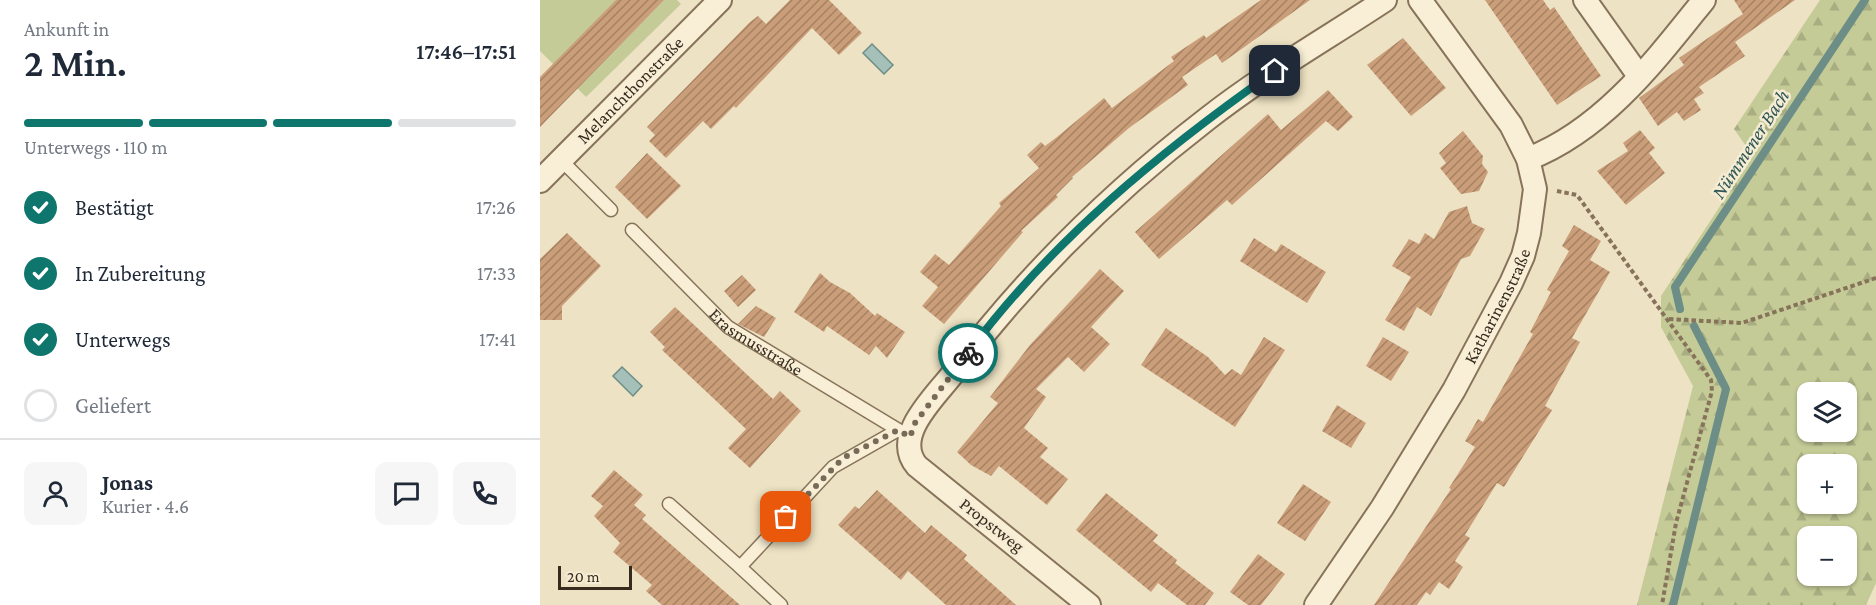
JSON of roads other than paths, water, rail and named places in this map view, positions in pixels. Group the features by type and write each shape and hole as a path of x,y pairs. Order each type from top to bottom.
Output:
{"street":[{"name":"Melanchthonstraße","path":"540,181 720,0"},
{"path":"904,434 915,423 981,335 1036,273 1089,219 1208,118 1385,0"},
{"name":"Katharinenstraße","path":"1316,605 1382,508 1436,420 1511,283 1523,256 1533,208 1535,189 1528,159 1511,125 1420,0"},
{"path":"1585,0 1639,76"},
{"path":"1528,159 1560,145 1581,132 1619,98 1704,0"},
{"name":"Propstweg","path":"904,434 912,460 929,478 1041,564 1089,605"}],"lane":[{"path":"561,160 610,210"},
{"name":"Erasmusstraße","path":"632,230 728,327 904,434"},
{"path":"740,567 833,467 904,434"},
{"path":"669,504 781,605"}],"water":[{"path":"872,44 893,65 884,74 863,53"},
{"path":"622,367 642,386 633,396 613,376"}],"waterway":[{"name":"Nümmener Bach","path":"1680,309 1675,287 1865,0"},
{"name":"Nümmener Bach","path":"1673,605 1726,389 1694,326"}]}
